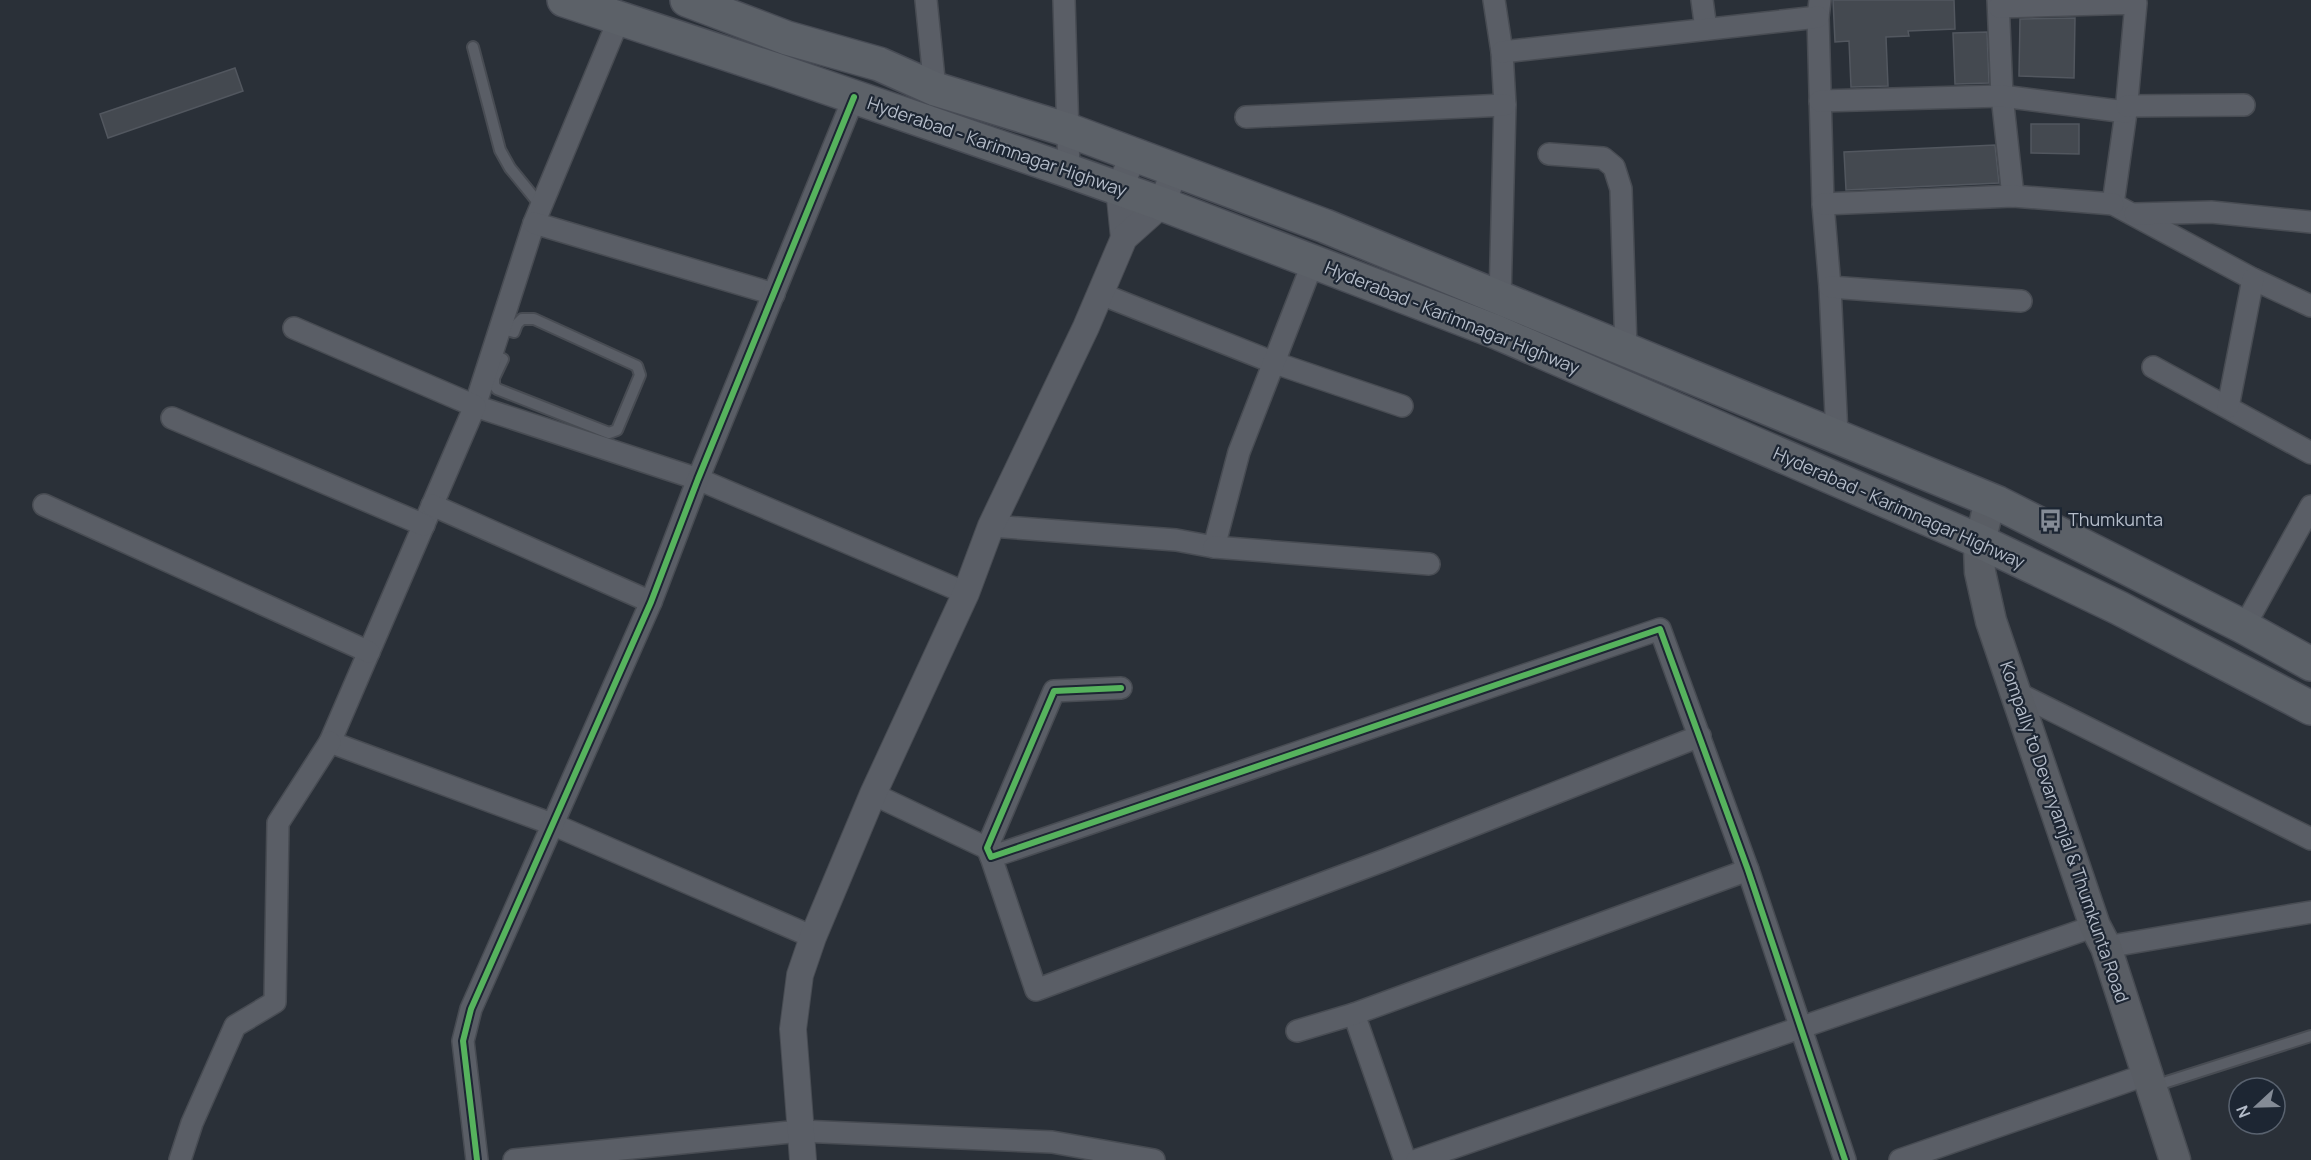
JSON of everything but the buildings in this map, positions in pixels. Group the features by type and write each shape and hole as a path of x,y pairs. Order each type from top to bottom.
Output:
{"main road":[{"name":"Hyderabad - Karimnagar Highway","path":"564,0 855,97 1162,204 1494,331 1979,542 2120,608 2311,708"},
{"name":"Hyderabad - Karimnagar Highway","path":"687,0 788,38 879,64 934,89 1068,130 1325,226 1990,500 2244,627 2311,664"},
{"name":"Kompally to Devaryamjal & Thumkunta Road","path":"1990,500 1979,542 1980,572 1991,621 2013,691 2101,937 2175,1160"}],"street":[{"path":"926,0 934,89"},
{"path":"1064,0 1069,171"},
{"path":"1494,0 1502,52 1505,105 1500,299"},
{"path":"1702,0 1706,29"},
{"path":"2013,196 2002,96 1998,3 2136,3 2127,109 2114,204"},
{"path":"1502,52 1706,29 1819,9 1823,204 1830,287 1837,436"},
{"path":"180,1160 192,1123 235,1026 275,1002 278,824 330,742 475,406 538,215 619,19"},
{"path":"1820,101 2002,96 2127,109 2244,105"},
{"path":"477,1160 463,1041 471,1009 651,602 698,479 855,97"},
{"path":"1246,117 1505,105"},
{"path":"1549,153 1603,158 1614,167 1620,189 1626,350"},
{"path":"1124,238 1119,189 1134,154"},
{"path":"803,1160 793,1029 800,975 813,938 873,794 966,593 991,526 1101,294 1124,238 1162,204 1175,169"},
{"path":"1823,204 2013,196 2114,204 2253,279 2311,306"},
{"path":"2132,214 2211,212 2311,222"},
{"path":"538,215 774,294"},
{"path":"1214,547 1239,452 1313,262"},
{"path":"2228,407 2253,279"},
{"path":"1830,287 2021,300"},
{"path":"1101,294 1275,363 1402,406"},
{"path":"294,328 475,406 698,479 966,593"},
{"path":"2153,368 2311,453"},
{"path":"172,418 424,525"},
{"path":"44,505 369,652"},
{"path":"432,505 651,602"},
{"path":"2244,627 2311,506"},
{"path":"991,526 1176,540 1214,547 1429,564"},
{"path":"873,794 989,853 1660,629 1748,870 1845,1160"},
{"path":"1121,688 1054,691 989,853 1036,990 1385,860 1700,736"},
{"path":"2013,691 2311,839"},
{"path":"330,742 552,824 813,938"},
{"path":"1297,1030 1354,1014 1748,870"},
{"path":"1417,1160 1801,1027 2101,937 2311,912"},
{"path":"1354,1014 1406,1160"},
{"path":"1900,1160 2149,1080"},
{"path":"514,1160 800,1131 1001,1150 1052,1142 1154,1160"}],"lane":[{"path":"473,47 500,150 538,215"},
{"path":"492,354 503,359 494,378 494,385 497,389 609,433 617,430 640,375 637,366 534,319 522,319 514,332 500,328"},
{"path":"2149,1080 2311,1036"}],"cycle path":[{"path":"477,1160 463,1041 471,1009 651,602 698,479 854,97"},
{"path":"1121,688 1054,691 987,848 991,857 1660,629 1748,870 1845,1160"}],"place":[{"name":"Thumkunta","path":"2050,520"}]}
